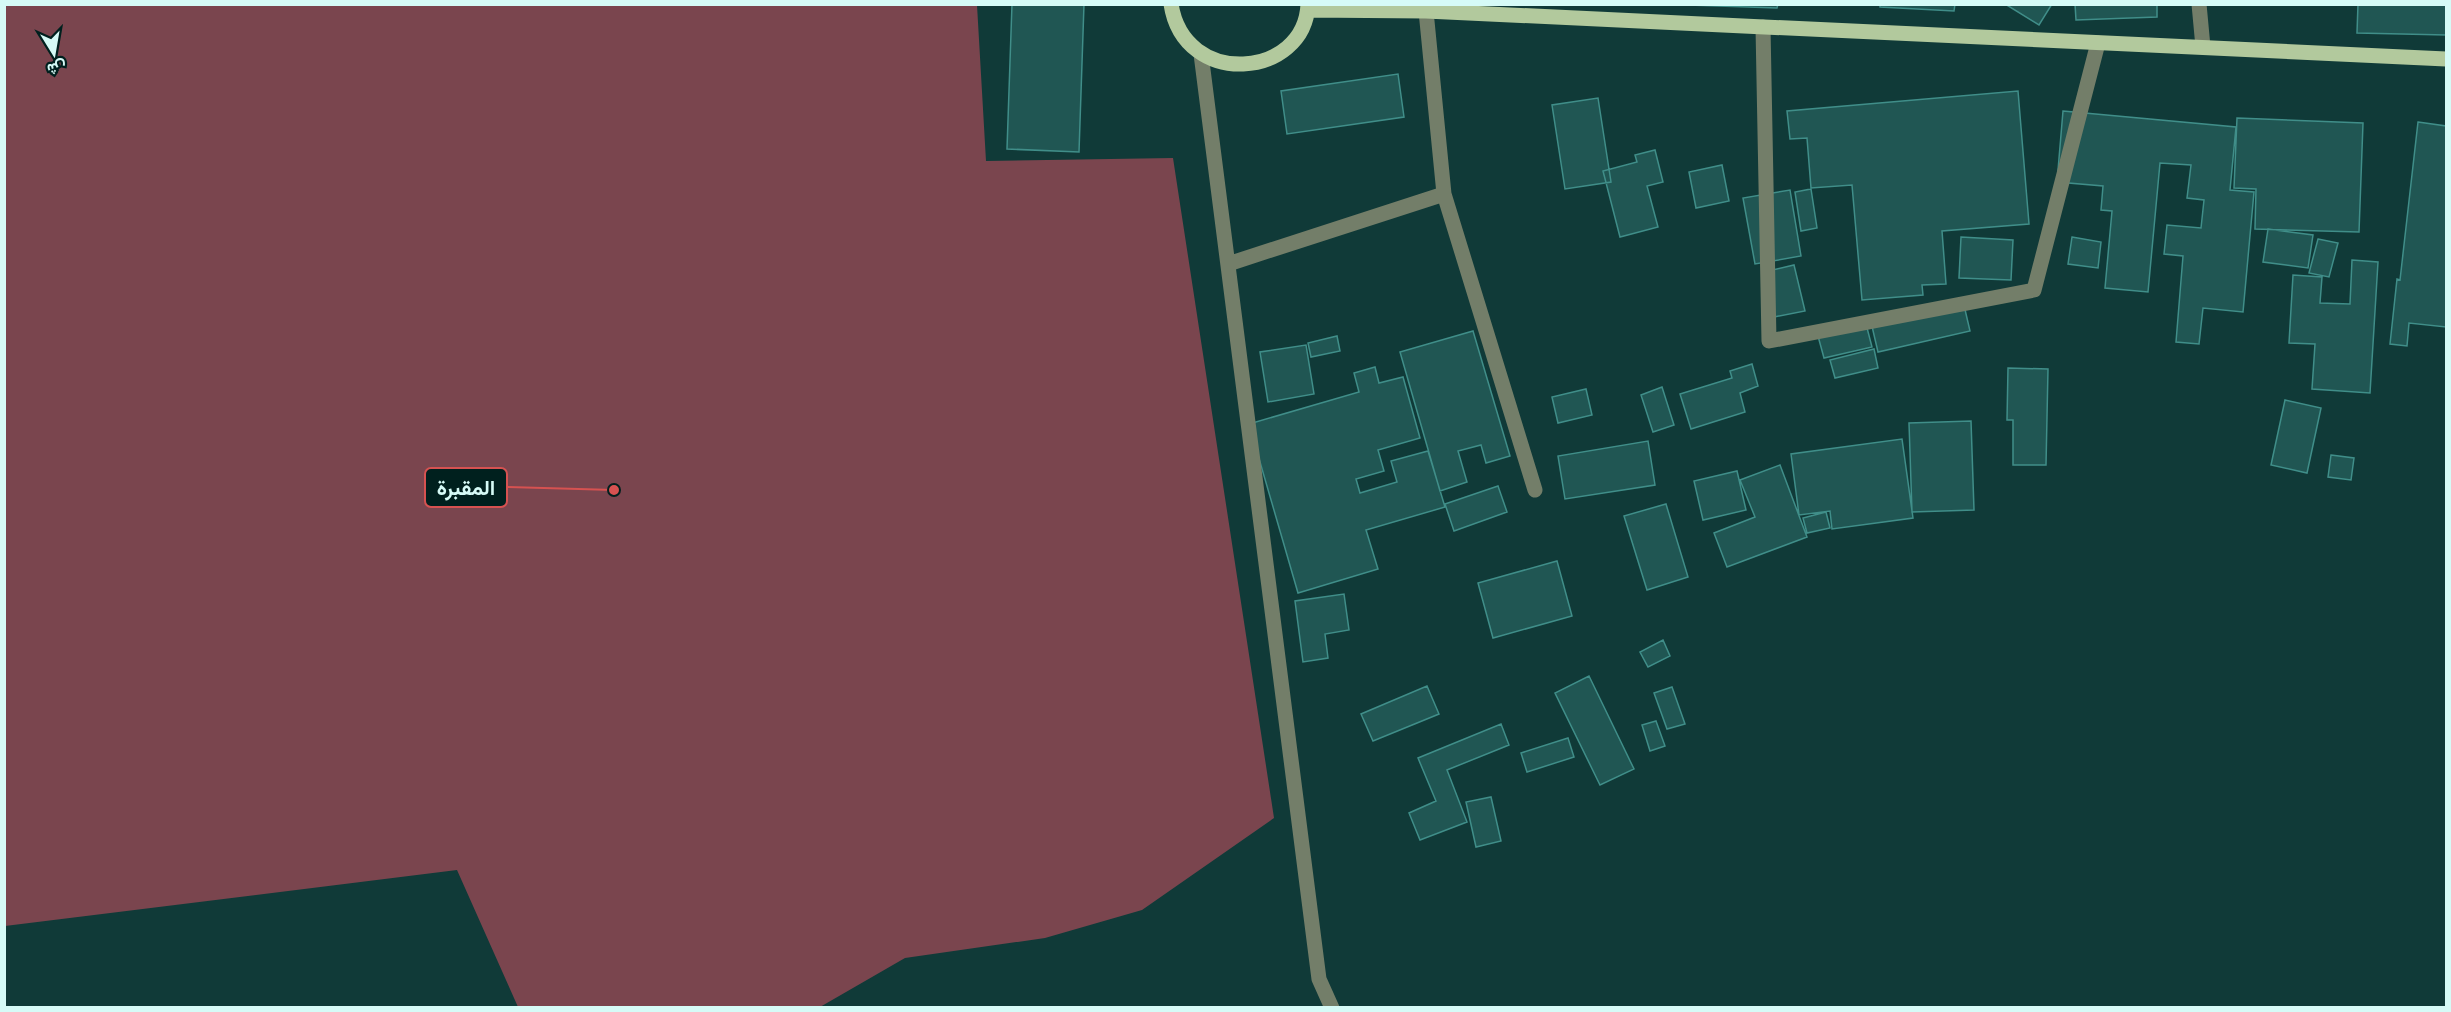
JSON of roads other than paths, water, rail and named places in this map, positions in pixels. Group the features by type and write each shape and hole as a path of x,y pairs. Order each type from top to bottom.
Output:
{"main road":[{"path":"1171,4 1173,18 1184,38 1201,54 1221,63 1244,65 1266,60 1284,49 1300,33 1308,7 2446,59"}],"street":[{"path":"2199,4 2203,47"},
{"path":"1426,11 1444,194 1535,490"},
{"path":"1763,27 1769,341 2034,290 2098,43"},
{"path":"1201,54 1319,980 1332,1008"},
{"path":"1228,264 1444,194"}],"place":[{"name":"المقبرة","path":"614,490"}]}
